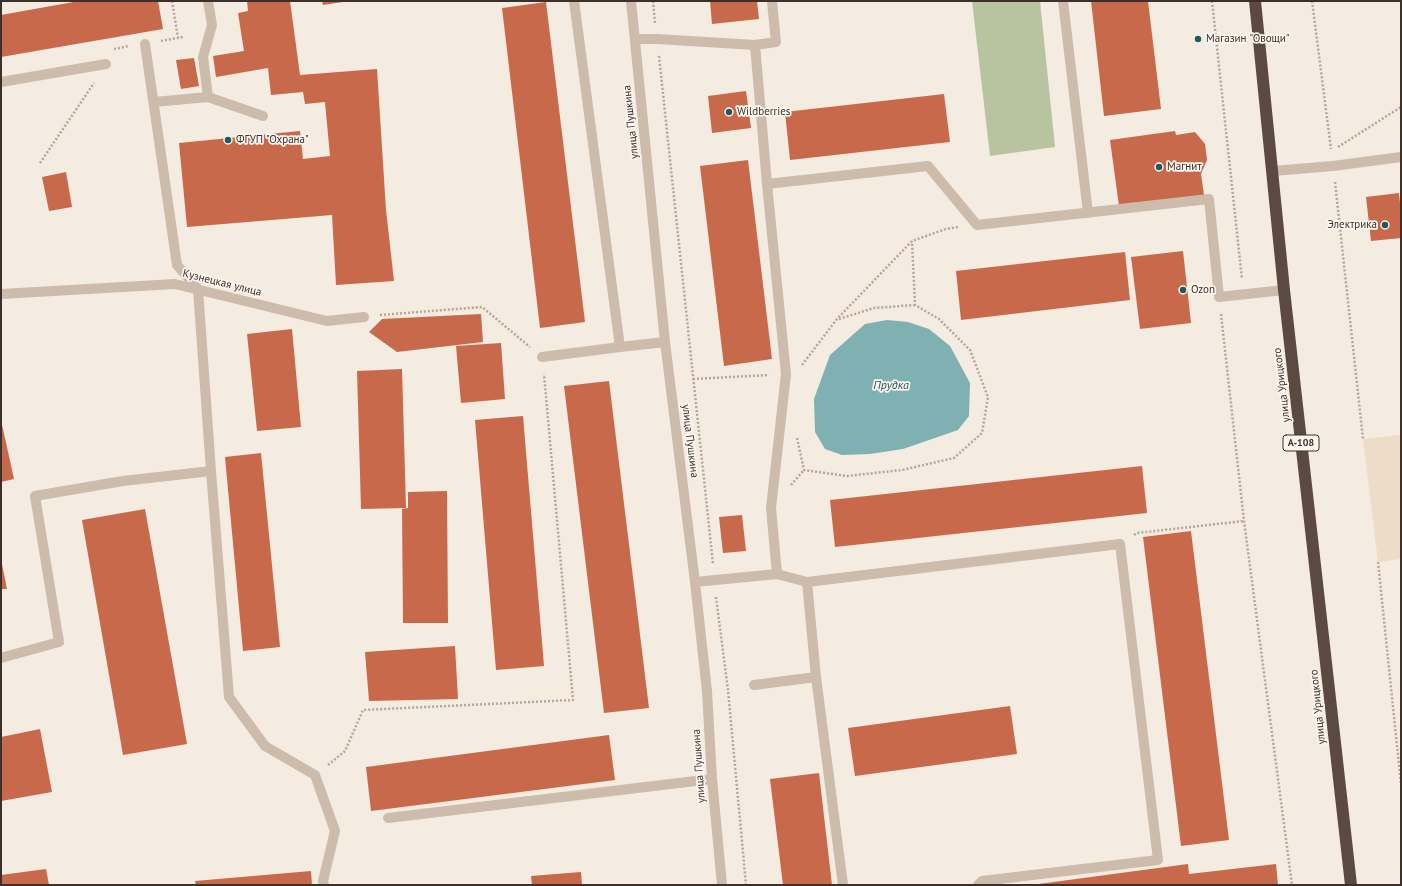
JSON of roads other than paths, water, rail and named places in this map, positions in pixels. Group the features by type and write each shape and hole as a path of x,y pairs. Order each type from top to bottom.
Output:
{"highway":[{"name":"улица Урицкого","path":"1255,1 1284,290 1350,885"}],"street":[{"path":"208,1 212,25 203,57 208,97"},
{"path":"574,1 620,347"},
{"name":"улица Пушкина","path":"631,1 665,342 707,691 712,779 722,885"},
{"path":"635,39 755,45 776,42 772,1"},
{"path":"1063,1 1088,213"},
{"path":"145,44 177,265 198,289 229,697 265,746 315,775 335,831 323,881 324,885"},
{"path":"755,45 766,184 786,374 771,508 777,574"},
{"path":"1,82 106,64"},
{"path":"154,102 208,97 263,116"},
{"path":"1273,171 1333,166 1401,157"},
{"path":"766,184 928,166 977,225 1209,199 1219,297 1284,290"},
{"name":"Кузнецкая улица","path":"1,294 175,284 327,321 364,317"},
{"path":"542,357 665,342"},
{"path":"1,658 58,642 35,496 123,481 211,471"},
{"path":"695,582 777,574 807,582 1120,544 1158,860 982,881 978,885"},
{"path":"807,582 816,677 843,885"},
{"path":"754,685 816,677"},
{"path":"388,818 712,779"}],"water":[{"name":"Прудка","path":"887,320 908,322 929,329 950,346 970,383 969,416 958,430 903,449 870,454 842,455 825,449 815,432 814,399 830,355 865,324"}],"place":[{"name":"Магазин \"Овощи\"","path":"1198,39"},
{"name":"Wildberries","path":"729,112"},
{"name":"ФГУП \"Охрана\"","path":"228,140"},
{"name":"Магнит","path":"1159,167"},
{"name":"Электрика","path":"1385,225"},
{"name":"Ozon","path":"1183,290"}]}
